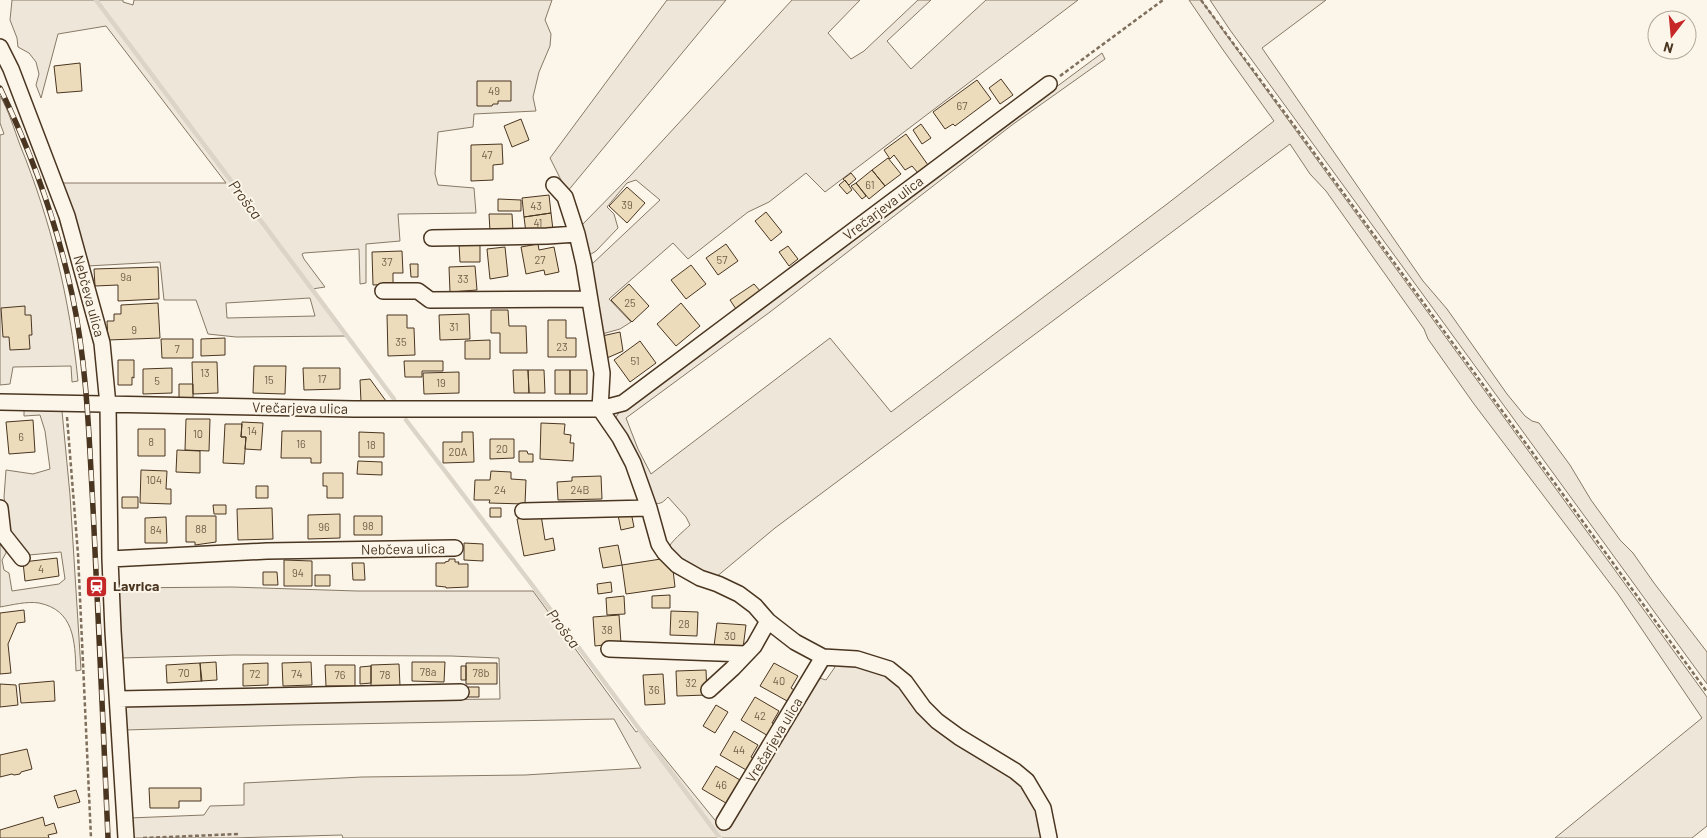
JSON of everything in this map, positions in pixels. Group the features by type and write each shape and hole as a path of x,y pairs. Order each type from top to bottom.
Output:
{"street":[{"name":"Nebčeva ulica","path":"0,47 11,69 67,216 102,343 108,405 110,559 126,838"},
{"name":"Vrečarjeva ulica","path":"0,402 354,409 600,409 623,403 1049,84"},
{"path":"554,185 565,197 577,234 602,373 600,409 620,438 633,463 659,544 665,553 677,565 700,578 739,594 755,606 768,621 795,642 823,657 857,659 889,669 905,682 922,707 937,721 959,737 1015,770 1027,781 1043,808 1049,838"},
{"path":"432,238 577,234"},
{"path":"383,291 418,291 430,300 590,298"},
{"path":"0,508 2,535 22,558"},
{"path":"523,511 649,508"},
{"name":"Nebčeva ulica","path":"110,559 267,551 455,548"},
{"path":"709,690 733,668 758,640 768,621"},
{"path":"609,649 746,654"},
{"name":"Vrečarjeva ulica","path":"724,822 823,657"},
{"path":"118,699 461,692"}],"path":[{"path":"1049,84 1163,0"},
{"path":"1201,0 1707,692"},
{"path":"66,403 78,554 91,838"},
{"path":"143,838 239,834"}],"shaded area":[{"path":"12,0 123,0 123,2 133,5 134,0 552,0 545,20 551,34 550,46 539,72 533,97 536,111 474,114 473,127 438,132 435,174 438,185 474,188 476,213 398,214 400,241 366,244 366,283 360,284 359,249 302,254 325,287 312,289 348,336 236,337 208,334 196,300 164,300 160,262 87,266 62,183 226,183 106,26 58,34 41,98 36,85 39,74 36,62 29,53 18,47 17,38 10,20","holes":["310,298 315,316 227,318 226,303"]},
{"path":"667,0 726,0 567,192 550,158"},
{"path":"792,0 860,0 828,33 851,59 864,51 918,0 931,0 887,41 911,69 986,0 1078,0 825,192 806,173 769,202 748,212 688,259 673,243 609,299 631,322 620,329 602,334 591,265 660,200 636,180 627,183 607,207 614,214 618,228 596,251 588,256 580,227 630,176"},
{"path":"1189,0 1201,0 1707,697 1707,826 1692,838 1555,838 1702,718 1618,594 1474,404 1428,339 1424,329 1326,191 1310,174 1290,144 775,528 715,578 694,570 668,549 674,540 690,525 686,517 668,497 660,503 654,503 616,417 620,411 1102,53 1105,59 1012,125 770,312 626,418 638,449 651,474 830,338 891,412 1274,121"},
{"path":"1210,0 1326,0 1262,48 1423,281 1447,309 1507,394 1525,416 1539,423 1570,465 1591,500 1620,540 1633,553 1707,652 1707,684 1230,30"},
{"path":"0,96 9,114 31,174 58,261 70,321 78,381 72,382 71,366 13,367 10,384 0,385 0,135 4,134 0,123"},
{"path":"24,410 62,411 70,495 81,670 76,671 73,638 66,620 59,612 39,603 0,607 0,545 6,546 6,553 2,560 4,570 9,573 12,591 59,584 65,579 61,552 29,555 9,531 4,497 6,470 33,474 50,469 45,431 40,415 24,416"},
{"path":"232,587 357,591 533,591 636,732 641,729 723,830 747,795 816,677 826,680 835,667 830,663 862,663 902,683 1013,773 1033,796 1046,838 343,838 342,835 130,838 129,818 204,815 210,806 244,805 244,783 362,777 525,775 641,768 614,719 125,730 123,703 500,699 499,658 234,655 120,658 115,588"}],"building":[{"path":"80,63 82,91 57,93 54,66"},
{"path":"1001,79 1013,95 1000,104 989,88"},
{"path":"977,80 991,99 955,126 953,124 945,129 933,112"},
{"path":"477,81 511,81 511,101 498,101 498,104 493,104 492,106 477,106"},
{"path":"521,119 529,140 512,147 504,126"},
{"path":"921,124 931,138 922,144 913,130"},
{"path":"906,134 928,165 918,173 912,166 905,170 894,155 890,159 884,150"},
{"path":"502,144 503,164 493,165 493,180 471,181 471,145"},
{"path":"888,158 901,174 885,186 872,170"},
{"path":"872,170 885,186 869,199 856,183"},
{"path":"851,173 856,179 849,185 843,179"},
{"path":"845,180 852,190 847,194 839,185"},
{"path":"856,183 866,196 862,199 851,186"},
{"path":"627,187 645,203 627,223 609,206"},
{"path":"549,195 551,213 524,217 522,198"},
{"path":"498,199 521,200 521,211 498,211"},
{"path":"766,212 782,232 771,241 755,221"},
{"path":"551,213 553,230 526,233 524,217"},
{"path":"489,214 512,214 513,231 490,231"},
{"path":"480,243 480,262 460,262 459,244"},
{"path":"538,244 539,250 554,247 559,272 545,275 544,270 526,274 521,247"},
{"path":"726,244 738,261 718,275 706,258"},
{"path":"788,246 798,259 789,266 779,252"},
{"path":"505,247 508,276 490,279 487,249"},
{"path":"402,251 403,273 393,273 393,284 373,285 372,252"},
{"path":"410,264 418,264 418,277 411,277"},
{"path":"691,265 706,284 686,299 671,280"},
{"path":"475,266 477,290 450,292 449,267"},
{"path":"158,267 159,299 118,301 118,285 95,286 94,269"},
{"path":"629,284 649,306 632,322 611,300"},
{"path":"754,284 761,292 736,309 730,300"},
{"path":"158,303 160,338 108,340 107,321 114,321 114,314 121,314 121,305"},
{"path":"681,303 700,326 676,346 657,324"},
{"path":"25,306 25,315 31,315 32,335 29,335 30,349 10,350 9,337 3,337 1,308"},
{"path":"491,310 508,310 509,326 526,326 527,353 500,353 500,333 491,333"},
{"path":"469,314 470,339 440,340 439,315"},
{"path":"387,315 407,315 407,328 414,328 415,355 388,356"},
{"path":"548,320 566,320 566,338 576,338 576,357 548,357"},
{"path":"620,332 623,351 607,358 602,336"},
{"path":"225,338 225,355 201,356 201,339"},
{"path":"161,339 193,339 193,358 162,358"},
{"path":"490,340 490,359 465,359 465,341"},
{"path":"640,341 656,363 630,382 614,360"},
{"path":"118,360 134,360 132,385 118,385"},
{"path":"404,361 443,361 443,371 422,371 422,377 405,377"},
{"path":"192,362 217,362 218,393 193,394"},
{"path":"254,366 286,366 285,394 253,393"},
{"path":"172,368 172,393 143,394 143,369"},
{"path":"303,368 340,368 340,389 304,390"},
{"path":"513,370 528,370 529,393 514,393"},
{"path":"528,370 544,370 545,393 529,393"},
{"path":"555,370 570,370 570,394 555,394"},
{"path":"570,370 587,370 587,394 570,394"},
{"path":"459,372 459,393 424,394 423,373"},
{"path":"370,379 386,401 361,402 360,380"},
{"path":"179,384 193,384 193,401 179,401"},
{"path":"186,419 210,419 209,451 185,450"},
{"path":"33,420 35,452 9,454 6,422"},
{"path":"242,422 263,423 261,450 245,449 246,437 241,437"},
{"path":"541,423 565,424 564,434 571,435 570,443 574,443 573,461 540,459"},
{"path":"225,424 242,424 241,437 246,437 244,464 223,463"},
{"path":"138,429 165,429 165,456 138,456"},
{"path":"282,431 321,431 321,463 311,463 311,458 281,458"},
{"path":"359,432 384,433 384,457 359,457"},
{"path":"462,432 473,432 474,462 443,463 443,442 462,442"},
{"path":"490,439 514,439 514,458 490,459"},
{"path":"177,450 200,451 200,473 176,472"},
{"path":"519,451 527,451 528,454 533,454 533,462 519,462"},
{"path":"358,461 382,462 382,475 357,474"},
{"path":"141,470 167,471 166,489 171,489 171,504 140,503"},
{"path":"491,471 511,472 511,479 526,480 525,504 489,503 490,500 474,500 475,480 490,480"},
{"path":"323,473 343,473 343,498 327,498 327,486 323,486"},
{"path":"601,476 602,499 558,500 557,482 572,481 572,477"},
{"path":"256,486 268,486 268,498 256,498"},
{"path":"122,497 138,497 138,508 122,508"},
{"path":"213,505 226,505 226,514 214,514"},
{"path":"272,508 273,539 238,540 237,509"},
{"path":"490,508 501,508 501,517 490,517"},
{"path":"631,512 634,527 621,530 618,515"},
{"path":"340,514 340,538 308,539 308,515"},
{"path":"541,515 545,540 553,538 555,550 524,556 517,519"},
{"path":"186,516 216,516 216,542 195,545 195,542 186,542"},
{"path":"354,516 382,516 382,535 354,535"},
{"path":"166,517 167,543 145,543 145,518"},
{"path":"464,543 483,544 483,561 464,560"},
{"path":"618,545 622,565 603,568 599,548"},
{"path":"57,558 59,576 25,581 23,562"},
{"path":"449,559 455,559 455,562 459,562 458,564 468,564 468,587 446,588 436,586 436,563 445,563"},
{"path":"661,559 673,570 675,587 626,594 622,565"},
{"path":"284,560 312,561 312,586 284,586"},
{"path":"352,563 364,563 365,580 353,580"},
{"path":"263,572 277,572 278,585 263,585"},
{"path":"315,575 330,575 330,586 315,586"},
{"path":"611,582 612,592 598,594 597,584"},
{"path":"670,595 670,608 652,608 652,596"},
{"path":"624,596 625,614 607,615 606,598"},
{"path":"24,610 25,622 17,623 8,644 11,673 0,674 0,613"},
{"path":"671,611 698,612 697,636 670,635"},
{"path":"619,615 621,643 595,646 593,617"},
{"path":"717,623 746,625 743,648 714,646"},
{"path":"216,662 217,680 201,681 200,663"},
{"path":"311,662 312,685 283,686 282,663"},
{"path":"412,662 445,662 444,682 412,681"},
{"path":"200,663 202,681 167,683 166,665"},
{"path":"268,663 268,685 243,686 243,664"},
{"path":"466,663 497,663 497,684 466,684"},
{"path":"774,663 798,676 791,688 796,691 789,702 760,686"},
{"path":"399,664 400,686 371,687 371,665"},
{"path":"325,665 355,665 355,686 326,686"},
{"path":"371,666 371,683 360,684 360,667"},
{"path":"461,666 466,666 466,680 461,680"},
{"path":"706,670 707,695 677,696 676,671"},
{"path":"663,674 665,704 645,705 643,675"},
{"path":"54,681 55,701 21,703 19,684"},
{"path":"0,684 16,685 18,705 0,707"},
{"path":"468,687 479,687 479,697 468,697"},
{"path":"755,697 779,711 772,723 777,725 770,737 741,720"},
{"path":"716,705 728,712 715,733 703,726"},
{"path":"734,731 758,745 751,757 755,760 748,771 720,755"},
{"path":"27,749 32,769 20,774 0,777 0,755"},
{"path":"716,766 740,780 733,792 737,794 731,806 702,789"},
{"path":"149,788 201,788 201,801 179,801 179,808 150,808"},
{"path":"76,790 80,802 58,808 54,796"},
{"path":"43,817 45,826 54,823 57,833 48,835 49,838 0,838 0,830"}],"waterway":[{"name":"Prošca","path":"96,0 394,399"},
{"name":"Prošca","path":"406,420 536,590 720,838"}],"railway":[{"path":"0,88 23,138 51,214 66,267 81,347 90,454 108,838"}],"place":[{"name":"Lavrica","path":"97,586"}]}
